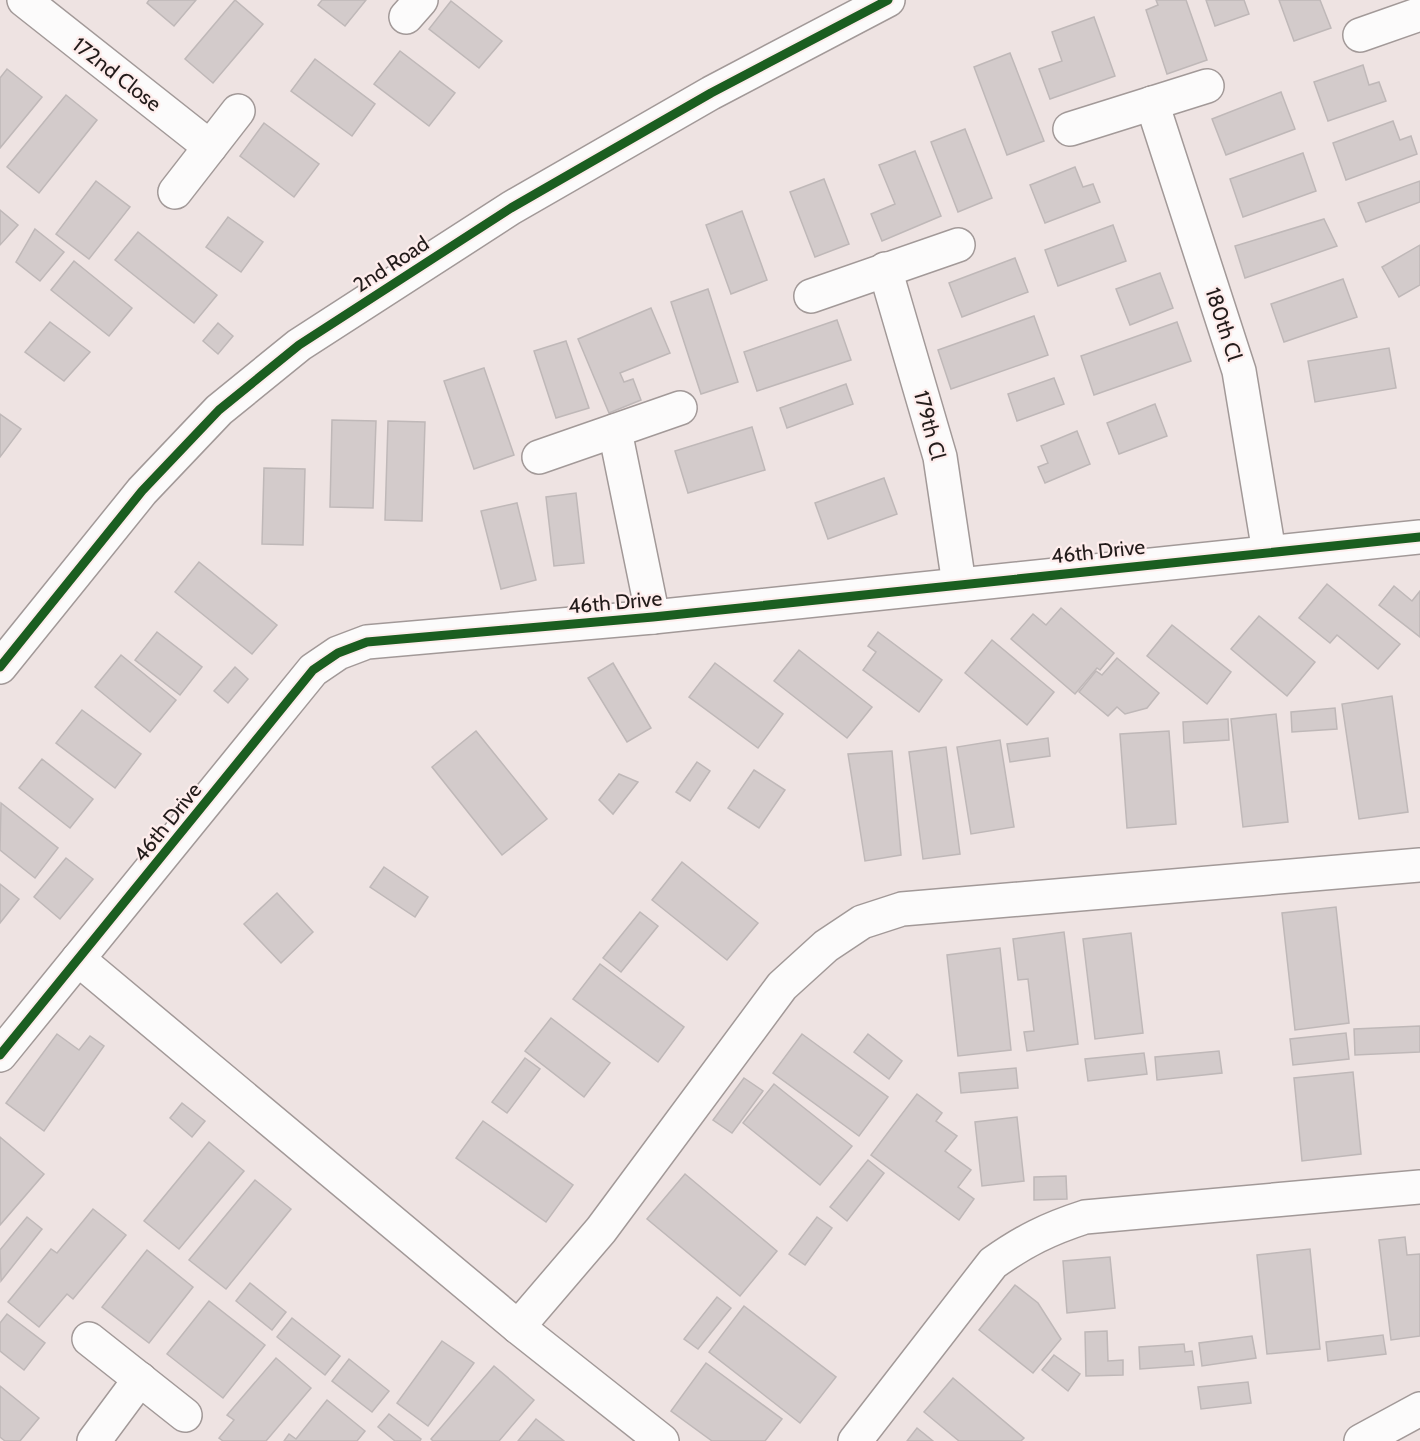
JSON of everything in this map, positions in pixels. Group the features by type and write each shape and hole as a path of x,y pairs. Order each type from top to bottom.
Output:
{"street":[{"name":"172nd Close","path":"24,0 210,147"},
{"name":"2nd Road","path":"3,659 142,491 219,410 299,345 511,208 711,93 888,0"},
{"path":"1360,35 1420,14"},
{"path":"1071,129 1207,86"},
{"name":"180th Cl","path":"1152,103 1239,371 1269,552"},
{"path":"175,192 238,111"},
{"path":"811,296 958,245"},
{"name":"179th Cl","path":"885,269 940,457 959,584"},
{"path":"539,457 680,408"},
{"path":"615,431 653,617"},
{"name":"46th Drive","path":"0,1055 313,670 338,653 368,642 653,617 1420,537"},
{"path":"518,1327 601,1230 782,986 826,946 862,922 902,909 1420,865"},
{"path":"78,958 518,1327 662,1441"},
{"path":"855,1441 993,1263 1020,1244 1051,1228 1085,1217 1420,1187"},
{"path":"88,1339 185,1415"},
{"path":"94,1441 140,1379"},
{"path":"1361,1441 1420,1409"}],"building":[{"path":"149,0 196,0 174,26 147,3"},
{"path":"235,0 263,24 213,83 185,59"},
{"path":"322,0 366,0 345,26 318,5"},
{"path":"1156,0 1186,0 1207,60 1167,74 1146,10 1158,5"},
{"path":"1206,0 1244,0 1249,14 1215,26"},
{"path":"1279,0 1320,0 1331,28 1294,41"},
{"path":"451,1 502,41 479,68 429,29"},
{"path":"1094,17 1115,76 1050,99 1039,69 1062,61 1052,32"},
{"path":"400,51 455,93 429,126 374,84"},
{"path":"1010,53 1044,141 1007,155 974,67"},
{"path":"315,59 375,104 352,136 291,91"},
{"path":"1363,65 1369,85 1379,82 1386,101 1328,121 1314,82"},
{"path":"7,69 42,97 0,148 0,78"},
{"path":"1281,92 1295,129 1226,155 1212,119"},
{"path":"66,95 97,120 39,193 7,167"},
{"path":"1393,121 1400,140 1411,136 1417,154 1346,180 1333,143"},
{"path":"264,123 319,164 294,197 240,156"},
{"path":"965,129 992,198 958,212 931,142"},
{"path":"915,151 941,216 882,241 871,214 895,204 879,165"},
{"path":"1303,153 1316,191 1243,217 1230,179"},
{"path":"1075,167 1083,187 1093,184 1100,202 1045,223 1030,185"},
{"path":"824,179 849,244 815,257 790,192"},
{"path":"96,181 130,207 89,259 56,234"},
{"path":"1420,181 1420,202 1366,222 1358,203"},
{"path":"0,210 18,225 0,245"},
{"path":"742,211 767,280 731,294 706,225"},
{"path":"228,217 263,242 241,272 206,247"},
{"path":"1324,219 1337,246 1245,278 1235,246"},
{"path":"1113,225 1126,261 1058,286 1045,250"},
{"path":"35,229 64,252 40,281 16,262"},
{"path":"138,232 217,295 194,323 115,260"},
{"path":"1420,245 1420,285 1399,297 1382,267"},
{"path":"1015,258 1028,292 962,317 949,283"},
{"path":"74,261 132,308 109,336 51,290"},
{"path":"1160,273 1173,308 1130,325 1116,289"},
{"path":"1343,279 1357,317 1284,342 1271,304"},
{"path":"708,289 738,382 701,394 671,302"},
{"path":"651,308 670,353 620,373 624,382 633,379 641,400 609,413 578,339"},
{"path":"1034,316 1048,355 951,389 938,350"},
{"path":"837,320 851,360 757,391 744,352"},
{"path":"50,322 90,352 64,381 25,352"},
{"path":"1177,322 1191,361 1094,395 1081,356"},
{"path":"218,323 233,336 218,354 203,341"},
{"path":"566,341 589,408 556,418 534,351"},
{"path":"1389,348 1396,388 1315,402 1308,361"},
{"path":"484,368 514,455 474,469 444,381"},
{"path":"1054,378 1064,404 1017,421 1008,394"},
{"path":"846,384 853,404 787,428 780,408"},
{"path":"1155,404 1167,436 1119,454 1107,423"},
{"path":"0,414 21,429 0,457"},
{"path":"332,420 376,421 373,508 330,507"},
{"path":"388,421 425,422 422,521 385,520"},
{"path":"752,427 765,470 688,493 675,451"},
{"path":"1077,431 1090,464 1045,483 1038,467 1048,463 1041,446"},
{"path":"264,468 305,469 303,545 262,544"},
{"path":"884,478 897,514 828,539 815,503"},
{"path":"576,493 584,563 554,566 546,497"},
{"path":"517,503 536,580 501,589 481,511"},
{"path":"199,562 277,625 252,654 175,592"},
{"path":"1327,584 1400,644 1378,669 1337,635 1330,643 1299,618"},
{"path":"1394,586 1412,601 1420,591 1420,637 1379,605"},
{"path":"1061,608 1114,653 1100,670 1097,668 1075,694 1011,639 1033,614 1046,625"},
{"path":"1259,616 1315,662 1287,696 1231,649"},
{"path":"1172,625 1231,672 1207,704 1147,656"},
{"path":"157,632 202,667 180,695 135,660"},
{"path":"878,632 942,680 919,712 863,670 876,652 868,646"},
{"path":"992,640 1054,692 1027,725 965,673"},
{"path":"799,650 872,707 847,738 774,681"},
{"path":"121,655 176,700 150,732 95,687"},
{"path":"1117,658 1159,693 1147,708 1125,714 1117,707 1108,716 1079,692 1096,671 1102,675"},
{"path":"613,663 651,728 627,742 588,678"},
{"path":"715,663 783,714 758,748 689,697"},
{"path":"235,667 248,679 228,703 214,691"},
{"path":"1392,696 1408,812 1359,819 1342,704"},
{"path":"1335,708 1337,729 1292,732 1291,712"},
{"path":"82,710 141,754 115,788 56,743"},
{"path":"1276,714 1288,822 1243,827 1231,719"},
{"path":"1228,719 1229,740 1184,743 1183,722"},
{"path":"476,731 547,819 502,855 432,767"},
{"path":"1169,731 1176,824 1127,828 1120,734"},
{"path":"1048,738 1050,756 1010,762 1007,744"},
{"path":"1000,740 1014,827 971,834 957,747"},
{"path":"946,747 960,854 923,859 909,752"},
{"path":"892,751 901,855 865,861 848,754"},
{"path":"42,759 93,799 70,828 19,788"},
{"path":"697,762 710,771 690,801 676,792"},
{"path":"754,770 785,790 759,828 728,808"},
{"path":"619,774 638,782 613,814 599,800"},
{"path":"1,803 58,848 35,878 0,850"},
{"path":"66,858 93,879 60,919 34,897"},
{"path":"682,862 758,923 727,960 652,900"},
{"path":"384,867 428,897 415,917 370,887"},
{"path":"0,884 19,899 0,923"},
{"path":"277,893 313,932 281,963 244,924"},
{"path":"1336,907 1349,1023 1295,1030 1282,913"},
{"path":"640,912 658,926 621,972 603,958"},
{"path":"1064,932 1078,1044 1027,1051 1024,1032 1034,1031 1028,979 1018,980 1013,939"},
{"path":"1131,933 1143,1033 1095,1039 1083,939"},
{"path":"1000,948 1011,1050 958,1056 947,955"},
{"path":"600,964 684,1027 658,1062 573,999"},
{"path":"551,1018 610,1063 584,1097 525,1051"},
{"path":"1420,1026 1420,1052 1355,1055 1354,1029"},
{"path":"1346,1033 1349,1059 1293,1065 1290,1039"},
{"path":"57,1034 79,1050 90,1036 104,1046 44,1131 6,1103"},
{"path":"802,1034 888,1097 859,1136 773,1073"},
{"path":"868,1034 902,1061 889,1079 854,1052"},
{"path":"1219,1051 1222,1073 1157,1080 1155,1057"},
{"path":"1144,1053 1147,1074 1088,1081 1085,1059"},
{"path":"525,1058 540,1069 507,1113 492,1102"},
{"path":"1016,1068 1018,1088 961,1093 959,1073"},
{"path":"1353,1072 1361,1154 1302,1161 1294,1078"},
{"path":"744,1078 763,1091 732,1133 713,1120"},
{"path":"774,1084 852,1146 820,1185 743,1123"},
{"path":"917,1094 942,1113 936,1121 957,1136 945,1151 971,1170 958,1187 974,1199 959,1220 871,1155"},
{"path":"182,1103 205,1121 192,1137 170,1118"},
{"path":"1017,1117 1024,1181 982,1186 975,1122"},
{"path":"483,1121 573,1185 546,1222 456,1158"},
{"path":"0,1137 44,1174 0,1225"},
{"path":"209,1142 244,1171 179,1249 144,1221"},
{"path":"868,1160 884,1173 847,1221 830,1207"},
{"path":"685,1174 777,1251 740,1296 647,1219"},
{"path":"1066,1176 1067,1199 1034,1200 1034,1177"},
{"path":"255,1180 291,1209 226,1289 189,1260"},
{"path":"93,1209 126,1235 73,1299 67,1294 39,1327 8,1302 51,1249 57,1253"},
{"path":"27,1217 42,1229 1,1281 0,1250"},
{"path":"817,1217 832,1228 805,1265 789,1254"},
{"path":"1405,1237 1407,1255 1420,1254 1420,1336 1391,1340 1379,1240"},
{"path":"1310,1249 1320,1349 1267,1354 1257,1255"},
{"path":"147,1250 193,1287 149,1343 102,1307"},
{"path":"1110,1257 1115,1308 1067,1313 1063,1261"},
{"path":"250,1283 286,1312 272,1330 236,1301"},
{"path":"1015,1285 1038,1303 1061,1339 1033,1373 979,1330"},
{"path":"717,1297 731,1308 698,1349 684,1339"},
{"path":"209,1301 265,1345 223,1398 167,1354"},
{"path":"744,1306 836,1377 800,1423 709,1352"},
{"path":"7,1314 45,1343 24,1370 0,1351 0,1323"},
{"path":"292,1318 340,1356 325,1375 277,1337"},
{"path":"1107,1331 1108,1361 1123,1360 1123,1375 1086,1376 1085,1332"},
{"path":"1383,1335 1386,1354 1328,1361 1326,1342"},
{"path":"1252,1336 1256,1358 1202,1366 1199,1343"},
{"path":"442,1341 474,1363 428,1426 397,1403"},
{"path":"1184,1344 1185,1352 1192,1351 1194,1365 1140,1369 1139,1347"},
{"path":"1054,1355 1080,1374 1068,1391 1042,1370"},
{"path":"276,1358 311,1388 266,1441 223,1441 219,1438 234,1420 227,1415"},
{"path":"349,1359 389,1391 372,1412 332,1381"},
{"path":"706,1363 782,1419 765,1441 712,1441 671,1411"},
{"path":"494,1366 534,1400 499,1441 433,1441 431,1439"},
{"path":"953,1378 1024,1438 1021,1441 959,1441 924,1412"},
{"path":"1248,1382 1251,1403 1201,1409 1198,1387"},
{"path":"0,1386 39,1418 20,1441 5,1441 0,1437"},
{"path":"327,1400 365,1431 357,1441 284,1441 289,1434 296,1439"},
{"path":"389,1414 421,1439 420,1441 395,1441 378,1427"},
{"path":"536,1419 564,1441 518,1441"},
{"path":"917,1428 933,1441 907,1441"}],"cycle path":[{"path":"0,667 142,491 219,410 299,345 511,208 711,93 888,0"},
{"path":"0,1055 313,670 338,653 367,642 653,617 1420,537"}]}
